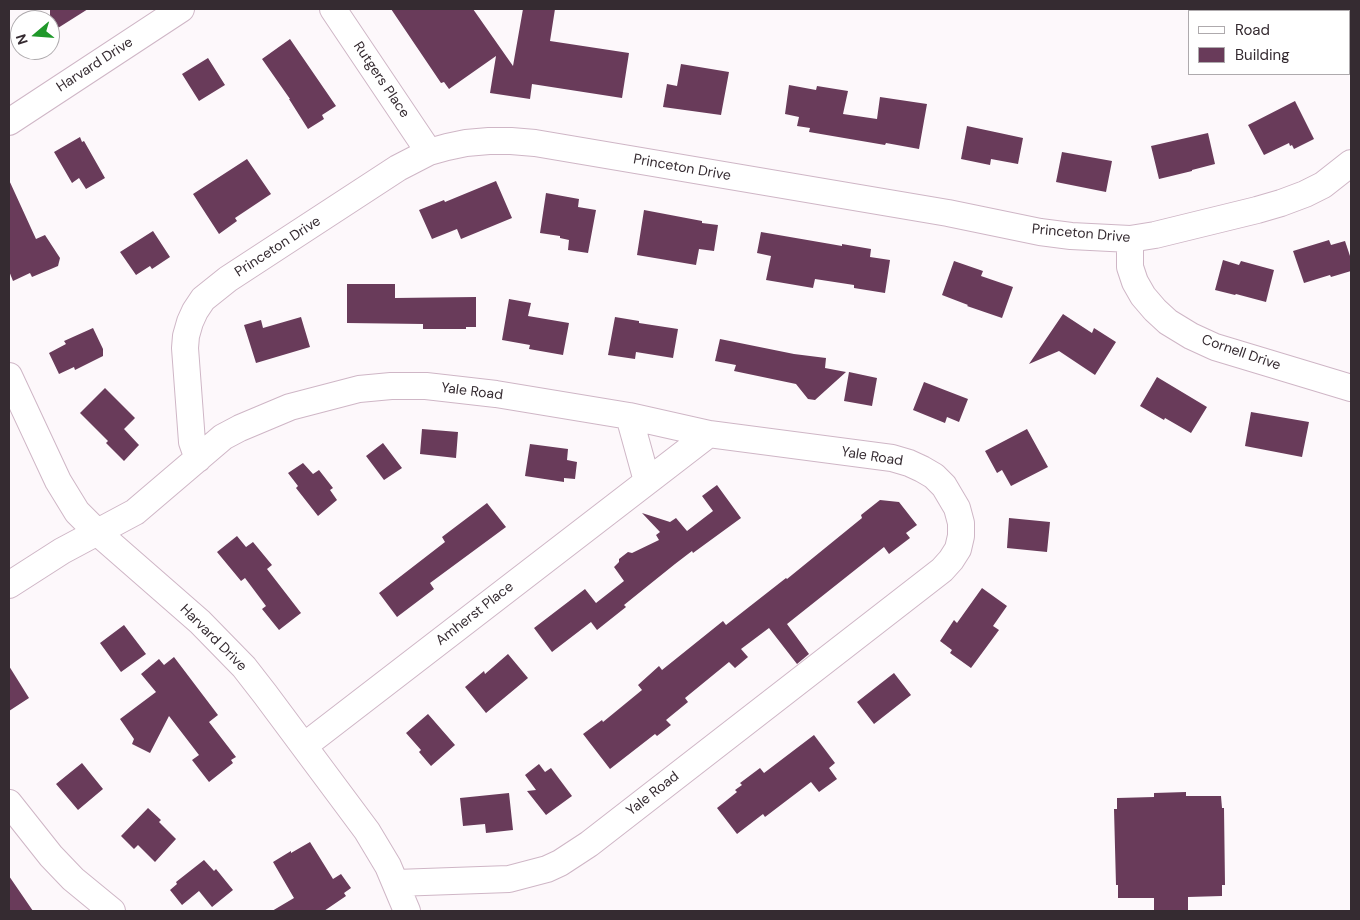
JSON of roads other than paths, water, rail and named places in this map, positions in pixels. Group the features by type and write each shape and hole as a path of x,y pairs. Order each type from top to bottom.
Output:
{"street":[{"name":"Harvard Drive","path":"9,122 181,9"},
{"name":"Rutgers Place","path":"333,9 429,152"},
{"name":"Princeton Drive","path":"198,459 192,442 185,348 190,322 199,305 228,279 398,168 429,152 447,147 466,143 504,141 535,143 948,213 1040,232 1070,236 1130,239 1155,235 1257,210 1289,200 1323,185 1351,163"},
{"name":"Cornell Drive","path":"1130,239 1130,268 1135,282 1155,310 1168,322 1191,336 1215,347 1351,388"},
{"name":"Harvard Drive","path":"9,376 58,481 77,512 97,532 200,622 244,668 367,831 396,883 407,911"},
{"name":"Yale Road","path":"9,585 62,550 135,512 224,437 290,407 359,389 417,386 496,394 630,416 709,434 892,458 922,468 944,486 957,508 961,523 961,536 958,549 942,570 589,844 547,869 510,879 396,883"},
{"path":"630,416 647,481"},
{"name":"Amherst Place","path":"304,746 709,434"},
{"path":"9,804 62,868 112,911"}]}
